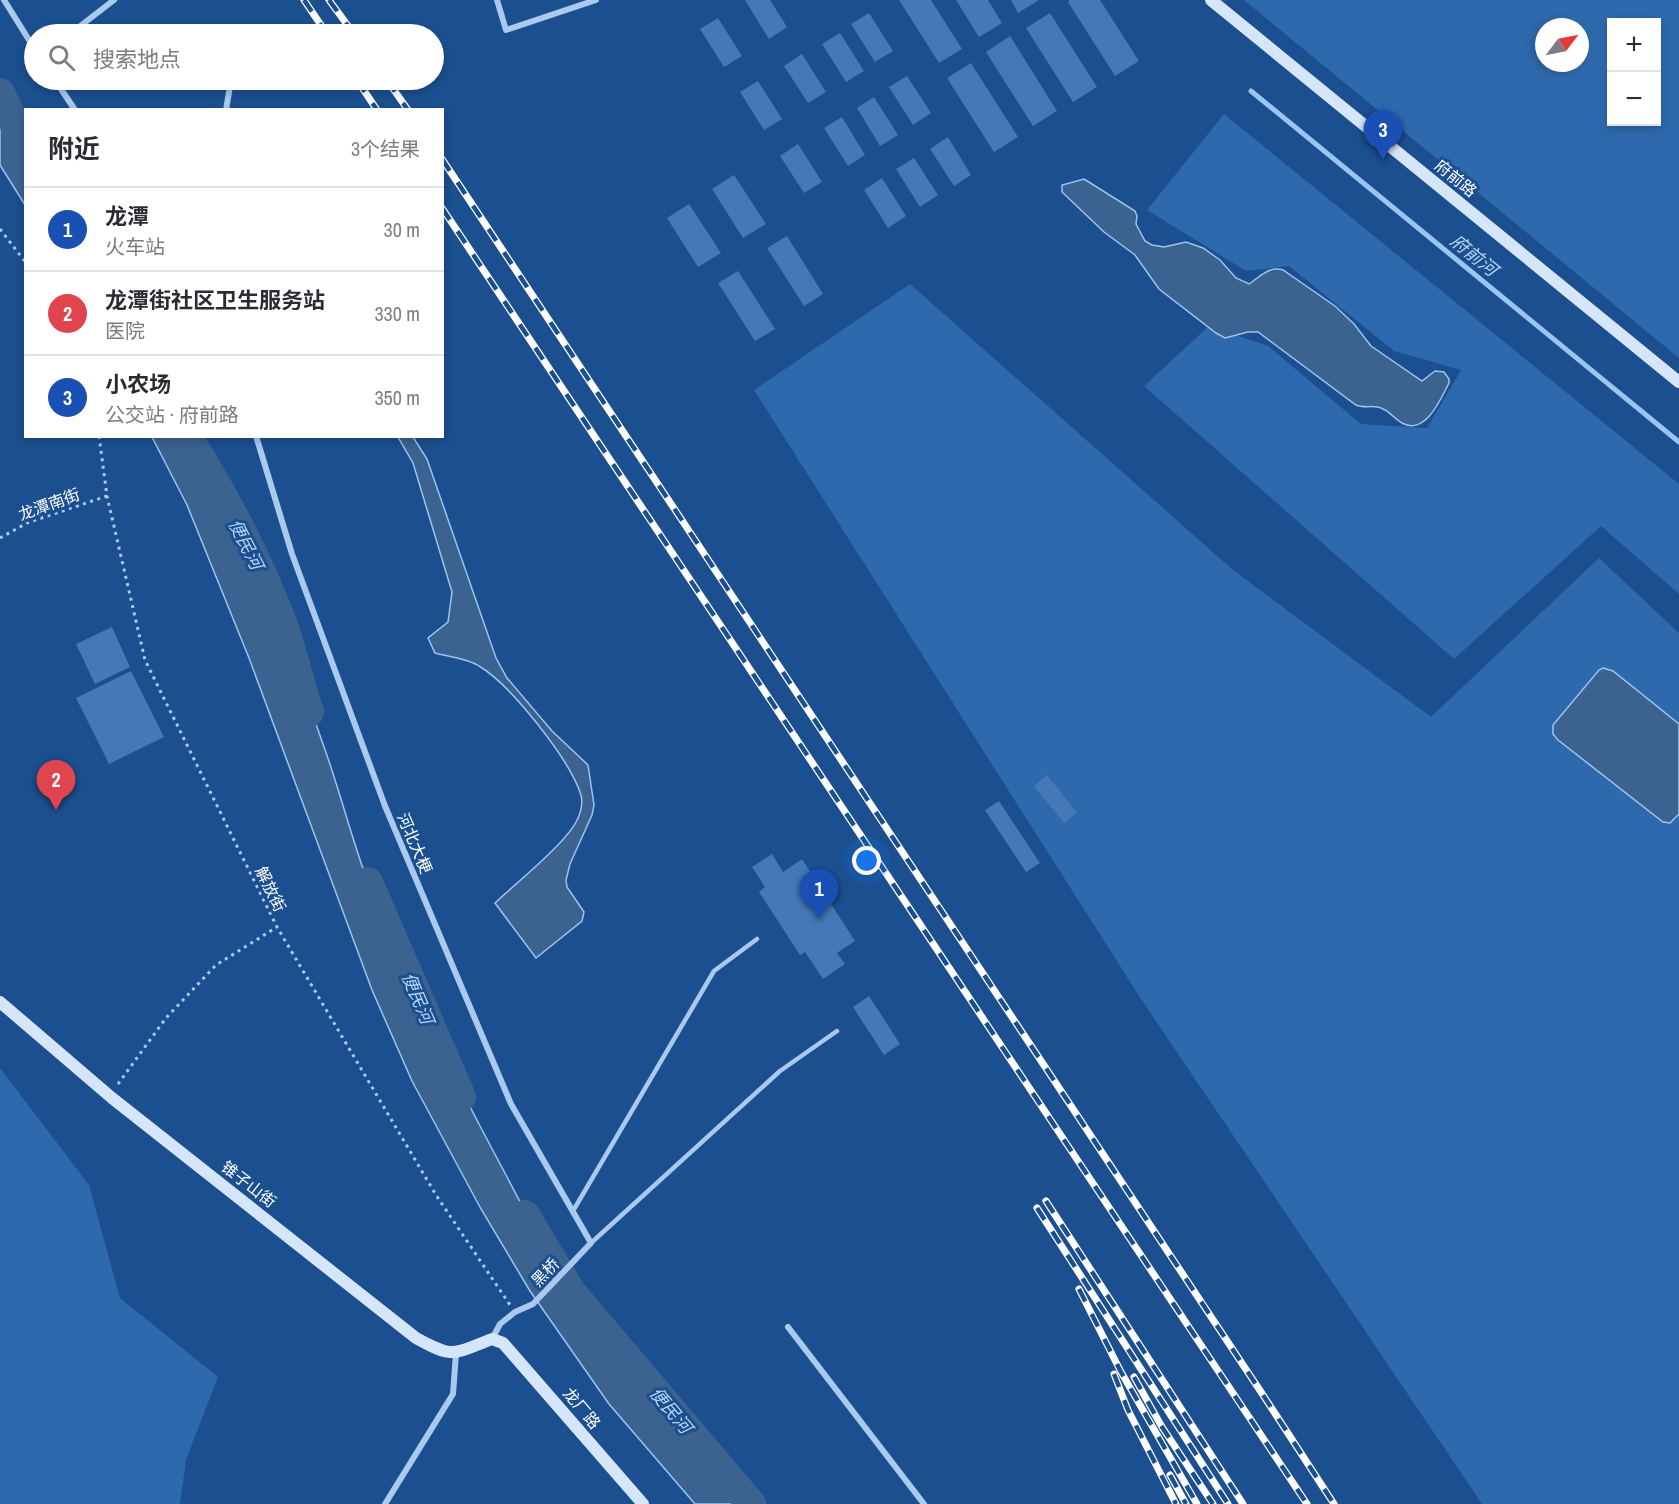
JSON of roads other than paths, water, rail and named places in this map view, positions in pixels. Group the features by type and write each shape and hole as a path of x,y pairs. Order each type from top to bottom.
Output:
{"street":[{"path":"4,0 24,32"},
{"path":"83,24 114,0"},
{"path":"497,0 506,30 596,0"},
{"name":"府前路","path":"1211,0 1679,382"},
{"path":"62,90 74,108"},
{"path":"226,108 229,90"},
{"name":"河北大梗","path":"257,438 292,554 385,806 511,1104 591,1243"},
{"name":"锥子山街","path":"0,1002 109,1096 318,1259 392,1320 416,1338 441,1351 456,1353"},
{"name":"黑桥","path":"492,1339 500,1324 515,1312 533,1304 591,1243"},
{"path":"788,1327 924,1504"},
{"path":"385,1504 453,1394 456,1353 492,1339"},
{"name":"龙厂路","path":"492,1339 503,1344 643,1504"}],"lane":[{"path":"573,1211 714,971 757,939"},
{"path":"591,1243 780,1071 837,1030"}],"waterway":[{"name":"府前河","path":"1251,91 1679,442"},
{"name":"便民河","path":"0,93 24,144"},
{"name":"便民河","path":"188,438 214,480 261,572 285,631 309,712"},
{"name":"便民河","path":"368,882 461,1097"},
{"name":"便民河","path":"525,1215 571,1292 751,1504"}],"railway":[{"path":"304,0 320,24"},
{"path":"329,0 347,24"},
{"path":"364,90 376,108"},
{"path":"394,90 407,108"},
{"path":"444,162 1334,1504"},
{"path":"444,211 1307,1504"},
{"path":"1046,1201 1243,1504"},
{"path":"1037,1208 1228,1504"},
{"path":"1079,1289 1121,1372 1197,1504"},
{"path":"1114,1374 1128,1410 1176,1504"},
{"path":"1134,1377 1162,1427 1213,1504"},
{"path":"1170,1475 1186,1504"}],"place":[{"name":"小农场","path":"1383,160"},
{"name":"龙潭街社区卫生服务站","path":"56,810"},
{"name":"龙潭","path":"819,919"}]}
